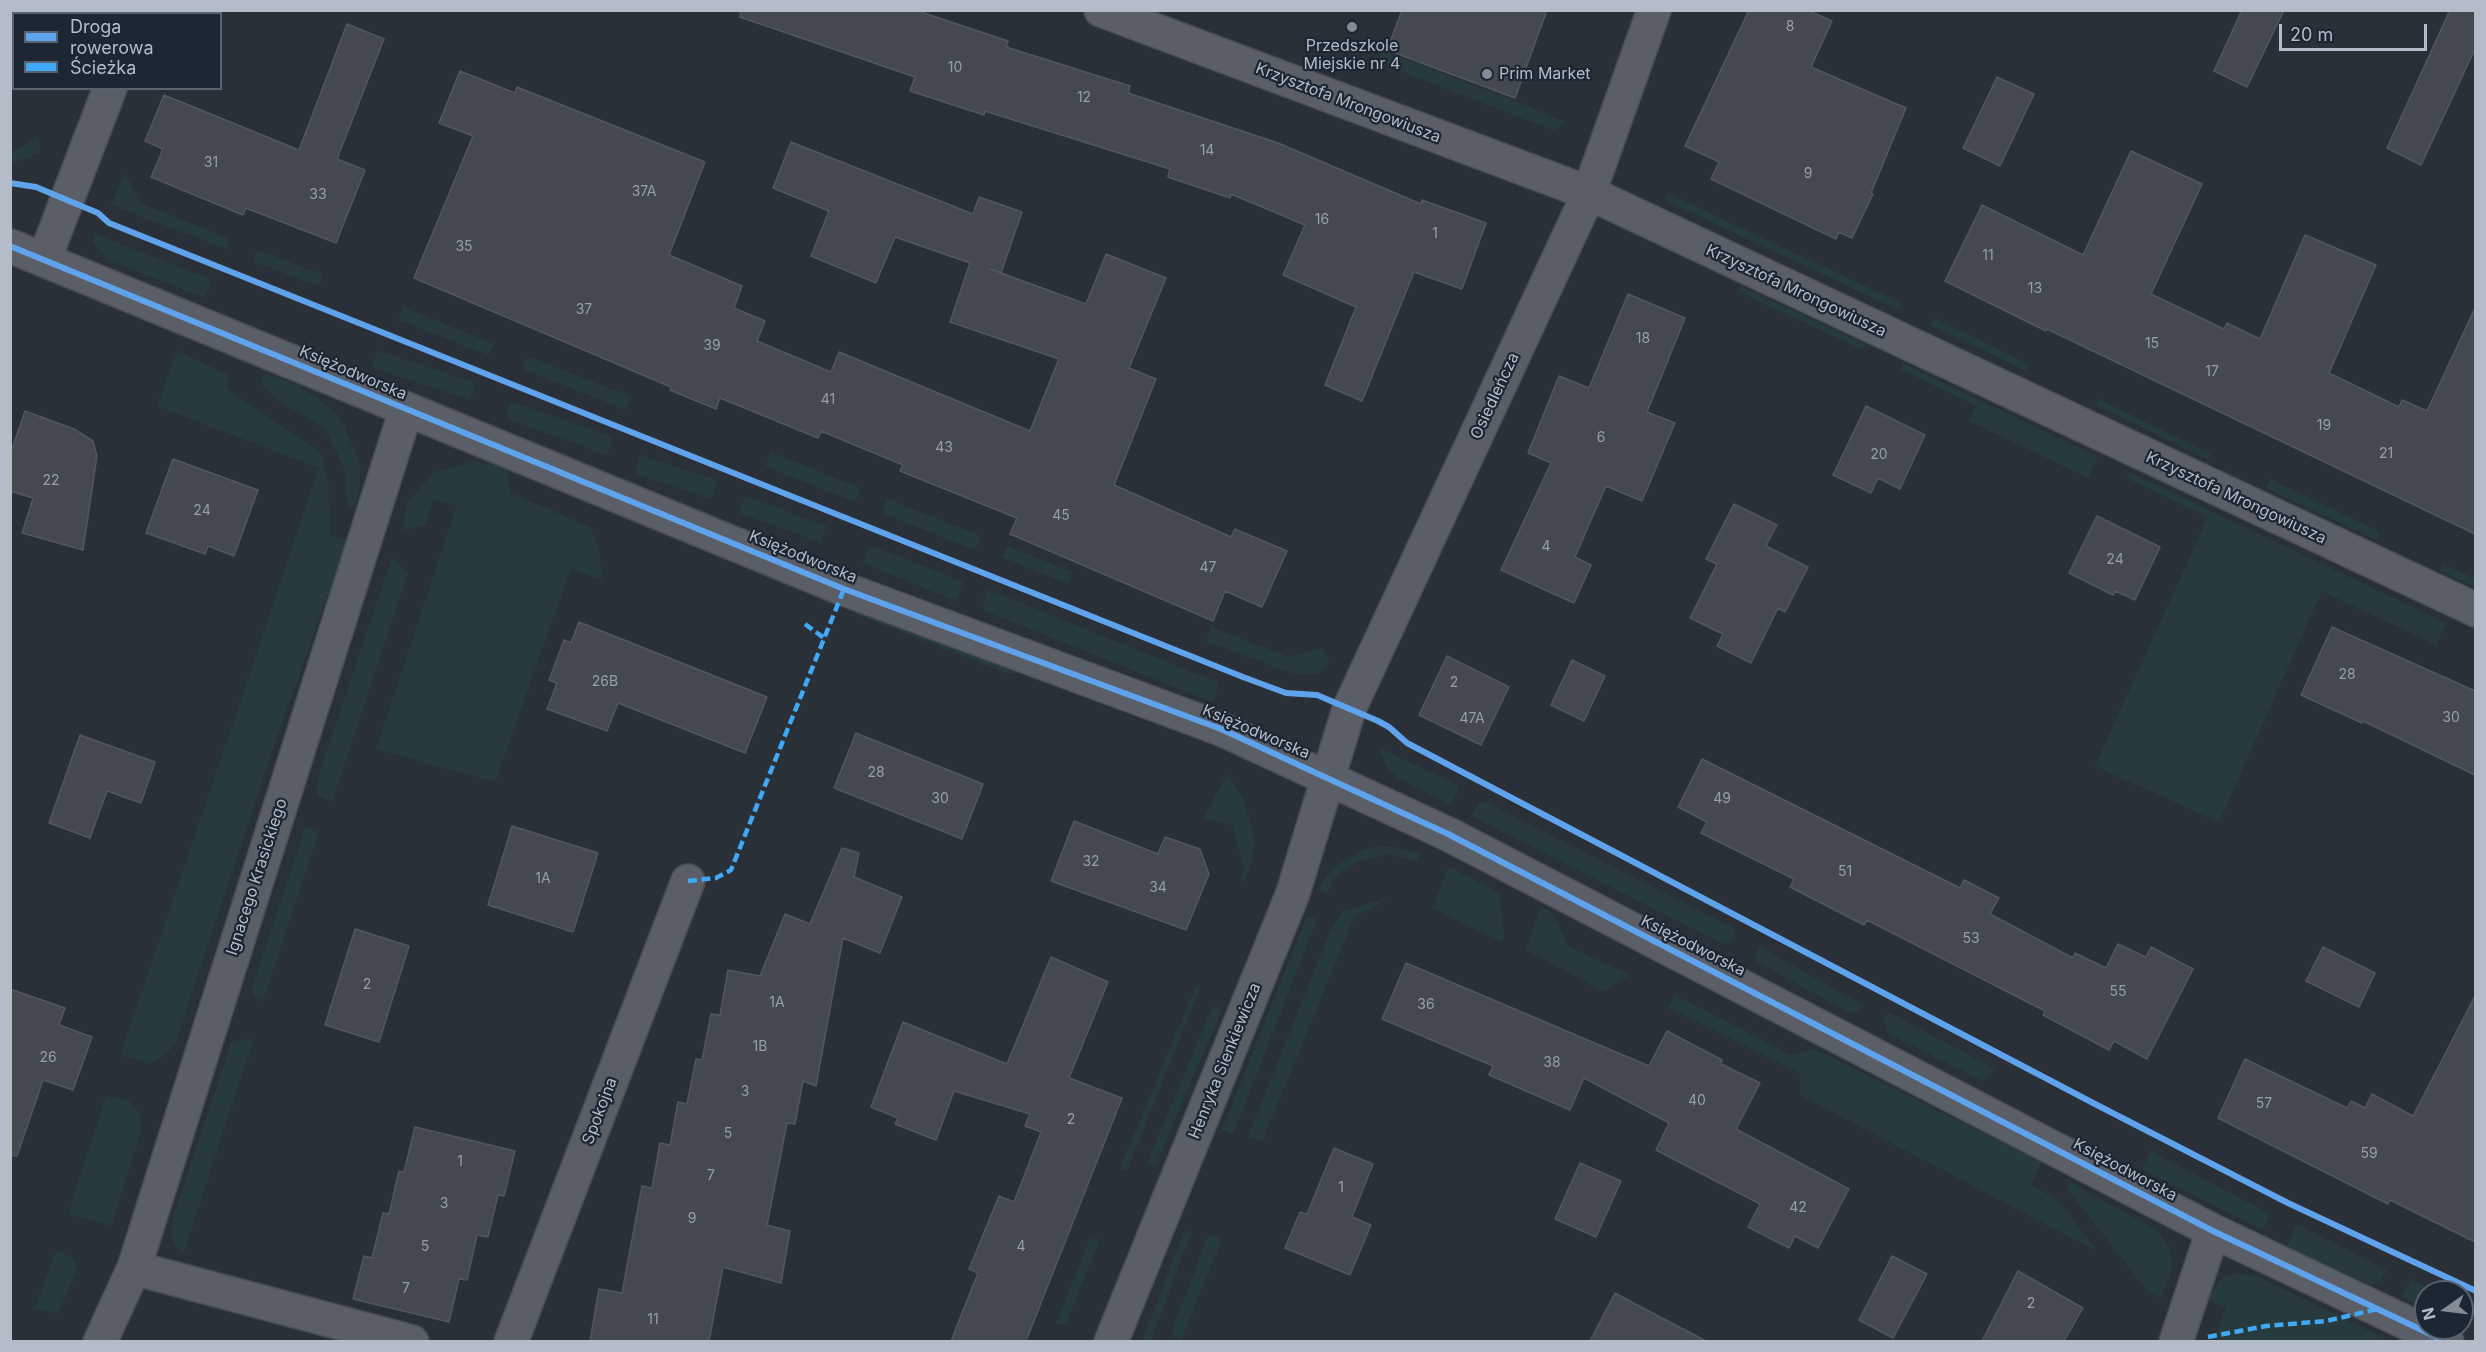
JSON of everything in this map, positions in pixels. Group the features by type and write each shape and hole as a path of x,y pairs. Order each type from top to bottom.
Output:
{"street":[{"name":"Krzysztofa Mrongowiusza","path":"1101,10 1588,194 2475,610"},
{"name":"Osiedleńcza","path":"1328,778 1349,709 1588,194 1654,10"},
{"path":"44,260 109,90"},
{"name":"Księżodworska","path":"10,246 844,589 1221,729 1448,834 2213,1231 2446,1341"},
{"name":"Ignacego Krasickiego","path":"100,1341 134,1268 406,410"},
{"name":"Henryka Sienkiewicza","path":"1111,1341 1293,893 1328,778"},
{"name":"Spokojna","path":"511,1341 688,881"},
{"path":"2176,1341 2213,1231"},
{"path":"134,1268 412,1341"}],"green space":[{"path":"1381,50 1565,122 1555,131 1378,62"},
{"path":"39,137 40,153 11,164 11,152"},
{"path":"125,172 140,203 230,239 227,249 111,205"},
{"path":"1667,193 1902,303 1899,310 1664,200"},
{"path":"93,233 212,280 205,298 108,260 93,243"},
{"path":"258,250 323,275 318,286 253,261"},
{"path":"1741,286 1865,344 1863,350 1739,292"},
{"path":"403,307 494,344 488,355 399,320"},
{"path":"1934,318 2029,364 2026,371 1930,325"},
{"path":"177,351 229,375 226,388 321,452 328,482 330,535 347,541 270,757 176,1043 165,1055 147,1064 121,1054 319,468 157,406"},
{"path":"378,351 476,383 470,400 372,368"},
{"path":"527,356 632,397 626,410 523,369"},
{"path":"1902,363 2098,457 2088,478 1969,421 1976,406 1900,369"},
{"path":"266,374 298,385 325,404 341,419 360,464 360,487 357,502 353,507 347,506 344,468 326,430 277,399 263,385 262,378"},
{"path":"2099,399 2211,454 2208,459 2096,405"},
{"path":"510,401 613,437 607,455 505,418"},
{"path":"771,452 860,488 855,502 765,466"},
{"path":"640,455 717,480 711,499 635,474"},
{"path":"475,461 506,467 511,493 590,527 599,551 602,580 571,568 495,782 376,749 457,505 434,500 425,525 402,531 408,502 434,472"},
{"path":"2129,472 2446,623 2436,645 2322,591 2219,822 2095,766 2208,517 2126,478"},
{"path":"2270,479 2380,532 2376,540 2266,488"},
{"path":"745,496 827,526 820,542 739,513"},
{"path":"887,499 981,536 975,550 882,513"},
{"path":"870,545 963,582 956,601 863,563"},
{"path":"1007,546 1072,572 1068,584 1002,557"},
{"path":"392,557 408,573 332,802 317,796 318,777"},
{"path":"2443,564 2475,578 2475,587 2440,571"},
{"path":"987,589 1219,683 1212,702 985,611 983,601"},
{"path":"857,609 1020,673 1006,673 855,614"},
{"path":"1211,627 1289,657 1321,648 1330,662 1319,673 1294,674 1206,641"},
{"path":"1378,747 1460,786 1451,805 1398,778 1388,769"},
{"path":"1227,773 1244,799 1255,841 1250,868 1244,882 1240,880 1244,868 1232,825 1204,818"},
{"path":"1486,802 1732,927 1735,935 1732,942 1723,944 1472,816 1479,803"},
{"path":"305,827 319,832 263,1001 253,996 253,983"},
{"path":"1394,847 1420,853 1417,861 1390,854 1359,861 1343,870 1332,881 1328,893 1319,889 1337,865 1364,850"},
{"path":"1449,867 1500,893 1504,937 1502,942 1432,908"},
{"path":"1388,898 1354,918 1262,1142 1248,1137 1330,932 1342,911"},
{"path":"1541,907 1552,912 1569,947 1631,975 1603,991 1526,950"},
{"path":"1307,916 1317,919 1233,1135 1222,1130"},
{"path":"1759,946 1864,1006 1852,1014 1757,962"},
{"path":"1196,986 1200,988 1127,1171 1120,1168"},
{"path":"1675,995 1791,1055 1814,1049 2042,1162 2031,1185 2058,1200 2097,1251 1800,1095 1800,1073 1668,1007"},
{"path":"1213,1006 1222,1009 1155,1167 1147,1163"},
{"path":"1889,1012 1995,1069 1983,1081 1888,1033 1883,1020"},
{"path":"254,1039 183,1255 175,1245 171,1232 174,1215 232,1041"},
{"path":"106,1096 129,1101 140,1113 142,1129 111,1226 68,1214"},
{"path":"2151,1151 2270,1214 2262,1230 2142,1169"},
{"path":"2069,1182 2159,1231 2171,1252 2171,1270 2161,1297 2148,1292 2067,1188"},
{"path":"2297,1224 2387,1270 2380,1281 2370,1284 2286,1248"},
{"path":"1192,1231 1151,1341 1142,1341 1183,1233"},
{"path":"1209,1234 1222,1239 1181,1341 1177,1339 1172,1330"},
{"path":"1091,1237 1099,1241 1066,1324 1056,1324"},
{"path":"57,1250 75,1259 76,1272 58,1313 34,1309"},
{"path":"2235,1274 2254,1275 2390,1341 2214,1341 2226,1308 2208,1300 2219,1280"},
{"path":"2411,1279 2414,1281 2414,1304 2402,1297"}],"building":[{"path":"741,10 915,10 1008,41 1006,47 1130,86 1128,93 1278,143 1421,204 1422,200 1486,223 1462,289 1414,272 1362,401 1325,385 1356,307 1283,275 1305,225 1231,194 1230,198 1168,177 1170,169 985,111 984,115 910,91 915,77 740,17"},
{"name":"Prim Market","path":"1402,10 1547,10 1515,98 1387,50"},
{"path":"1749,10 1807,10 1832,21 1811,67 1906,108 1871,193 1873,194 1852,238 1839,232 1836,239 1711,179 1719,162 1685,146"},
{"path":"2242,10 2284,10 2247,87 2214,71"},
{"path":"2450,10 2475,10 2475,49 2421,165 2387,148"},
{"path":"347,24 384,39 337,159 365,170 336,243 246,208 243,215 151,177 163,149 145,141 164,95 299,150"},
{"path":"460,71 515,93 517,87 705,162 669,255 742,286 734,308 765,321 757,341 831,372 839,352 1030,431 1059,359 950,322 970,263 895,237 876,283 811,256 829,211 773,188 791,142 973,214 979,197 1022,212 1001,273 990,269 1086,304 1106,254 1166,278 1129,368 1156,379 1114,485 1231,537 1235,529 1287,551 1262,607 1225,591 1213,621 1010,534 1017,518 900,471 903,465 821,431 818,438 720,398 716,409 670,390 671,387 414,278 473,136 439,123"},
{"path":"1997,77 2034,94 2000,166 1963,148"},
{"path":"2131,151 2202,184 2151,294 2224,329 2227,323 2260,339 2305,235 2376,265 2329,373 2399,407 2402,400 2427,411 2475,308 2475,534 1945,281 1982,205 2083,255"},
{"path":"1628,294 1685,318 1647,412 1675,423 1642,501 1606,486 1575,557 1591,565 1574,603 1501,570 1551,463 1528,453 1559,376 1589,388"},
{"path":"1866,406 1925,435 1900,489 1878,478 1871,493 1833,475"},
{"path":"25,411 74,429 93,441 97,456 83,550 22,533 33,498 10,491 10,455"},
{"path":"173,459 258,490 234,556 208,546 205,554 146,533"},
{"path":"1734,504 1777,525 1766,546 1808,567 1785,612 1778,608 1751,663 1717,646 1723,634 1690,618 1717,564 1706,559"},
{"path":"2097,516 2160,547 2135,600 2115,591 2113,595 2069,573"},
{"path":"579,622 767,697 745,753 618,703 607,731 547,709 557,683 549,680 564,640 571,643"},
{"path":"2332,627 2475,691 2475,775 2363,721 2362,723 2301,695"},
{"path":"1447,656 1509,687 1481,745 1419,715"},
{"path":"1572,660 1605,676 1584,721 1551,705"},
{"path":"856,733 983,784 962,839 834,788"},
{"path":"80,735 155,762 141,803 107,791 90,838 49,823"},
{"path":"1702,759 1960,888 1964,880 1999,898 1990,914 2073,958 2075,953 2106,968 2118,944 2146,957 2151,947 2193,969 2147,1059 2114,1041 2109,1050 2043,1015 2045,1011 1867,920 1864,925 1790,887 1794,879 1701,833 1707,822 1678,807"},
{"path":"1074,821 1158,854 1165,837 1200,849 1209,874 1186,930 1051,881"},
{"path":"512,826 598,853 573,932 488,905"},
{"path":"842,848 859,853 854,877 902,897 880,953 843,938 816,1086 803,1081 795,1124 787,1123 767,1225 790,1231 781,1283 723,1267 709,1341 590,1341 599,1289 622,1293 642,1186 652,1188 660,1143 670,1145 678,1102 687,1104 696,1059 702,1060 711,1014 720,1015 728,970 760,976 785,914 810,924"},
{"path":"355,929 409,946 379,1042 325,1025"},
{"path":"2323,947 2375,973 2359,1007 2306,981"},
{"path":"1051,957 1108,982 1069,1078 1122,1098 1026,1341 951,1341 978,1273 969,1269 999,1196 1014,1202 1041,1132 1025,1126 1030,1114 954,1091 936,1140 895,1124 898,1118 871,1107 903,1022 1007,1064"},
{"path":"1406,963 1649,1066 1667,1031 1722,1060 1721,1064 1760,1083 1736,1129 1849,1189 1818,1248 1795,1236 1789,1248 1748,1227 1760,1204 1656,1150 1669,1123 1584,1078 1570,1110 1489,1075 1493,1066 1382,1019"},
{"path":"10,989 65,1008 59,1025 92,1037 73,1090 43,1080 17,1156 10,1155"},
{"path":"2475,996 2475,1242 2390,1200 2388,1204 2218,1118 2245,1059 2347,1108 2351,1101 2365,1108 2372,1094 2413,1116"},
{"path":"415,1127 515,1151 504,1196 498,1195 488,1237 477,1235 467,1280 459,1279 449,1322 353,1299 364,1256 372,1258 383,1213 389,1214 399,1171 404,1172"},
{"path":"1334,1148 1373,1164 1352,1217 1371,1225 1350,1275 1285,1248 1300,1212 1307,1214"},
{"path":"1580,1163 1621,1181 1596,1237 1555,1219"},
{"path":"1892,1256 1927,1274 1893,1338 1859,1320"},
{"path":"2018,1271 2083,1308 2064,1341 1982,1341"},
{"path":"1615,1293 1639,1306 1706,1341 1590,1341"}],"marked path":[{"path":"688,881 716,878 731,870 844,589"},
{"path":"805,624 824,638"},
{"path":"2208,1337 2266,1326 2326,1321 2378,1309"}],"cycle path":[{"path":"10,183 36,187 98,213 109,223 1243,677 1286,693 1317,695 1378,721 1389,727 1407,743 2095,1104 2288,1203 2476,1291"},
{"path":"10,246 844,589 1221,729 1448,834 2213,1231 2447,1342"}],"place":[{"name":"Przedszkole Miejskie nr 4","path":"1352,27"},
{"name":"Prim Market","path":"1487,74"}]}
